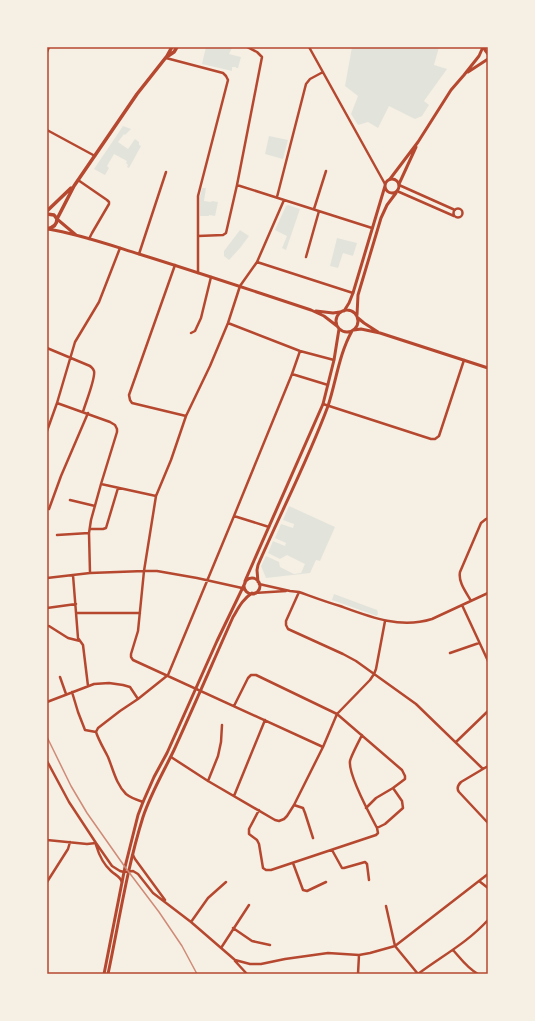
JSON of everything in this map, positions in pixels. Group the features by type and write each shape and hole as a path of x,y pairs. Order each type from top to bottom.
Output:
{"main road":[{"path":"47,229 56,224 57,219 74,186 137,94 172,47"},
{"path":"166,57 174,52 177,47"},
{"path":"484,47 488,54"},
{"path":"104,974 124,872 138,815 217,641 244,589 245,582 322,404 334,360 338,328 336,323 337,316 349,303 353,293 385,185 418,142 451,90 479,56 484,47"},
{"path":"464,74 488,59"},
{"path":"108,974 133,855 148,804 240,605 245,598 258,590 258,565 328,406 348,338 358,325 358,295 381,218 387,205 396,192 418,142"},
{"path":"390,179 396,180 399,184"},
{"path":"385,185 388,192 396,192"},
{"path":"47,212 74,186"},
{"path":"47,212 54,214 57,219 77,236"},
{"path":"47,229 60,231 120,248 311,310 324,316 345,332 361,330 380,332"},
{"path":"311,310 333,313 351,311 364,323 380,332 488,368"},
{"path":"245,582 252,578 258,583"},
{"path":"244,589 248,593 253,593"}],"street":[{"path":"47,52 50,47"},
{"path":"198,236 223,235 226,233 262,57 257,52 247,47"},
{"path":"309,47 385,185"},
{"path":"166,57 223,73 228,80 199,192 198,273"},
{"path":"277,198 306,84 310,79 322,72"},
{"path":"47,130 94,156"},
{"path":"314,209 326,171"},
{"path":"139,254 166,172"},
{"path":"78,180 109,202 89,239"},
{"path":"396,192 457,218 462,214 460,210 455,210 399,184"},
{"path":"237,185 372,228"},
{"path":"284,200 257,262 240,286 228,323 210,366 186,416 171,460 156,496 144,571 138,631 131,657 133,660 323,747"},
{"path":"454,216 453,213 455,210"},
{"path":"306,257 319,211"},
{"path":"47,431 57,403 74,342 100,302 120,248"},
{"path":"257,262 353,293"},
{"path":"175,265 129,395 132,403 186,416"},
{"path":"191,333 195,331 201,318 210,277"},
{"path":"228,323 300,351 334,360"},
{"path":"47,348 90,366 93,369 93,382 83,412"},
{"path":"96,732 98,728 168,675 292,374 300,351"},
{"path":"322,404 431,439 436,439 440,436 464,360"},
{"path":"292,374 328,385"},
{"path":"57,403 110,422 115,425 117,429 91,520 89,533 90,573"},
{"path":"49,509 64,468 88,413"},
{"path":"101,484 156,496"},
{"path":"90,529 106,528 118,488"},
{"path":"70,500 95,506"},
{"path":"234,516 269,527"},
{"path":"471,601 459,575 481,523 488,518"},
{"path":"57,535 89,533"},
{"path":"47,578 90,573 157,571 207,580 244,589"},
{"path":"73,575 78,638 83,645 88,686"},
{"path":"258,583 299,592 385,621 408,624 424,622 432,619 488,593"},
{"path":"253,593 290,591"},
{"path":"299,592 286,621 288,629 356,661 416,704 483,769"},
{"path":"47,608 76,604"},
{"path":"462,605 488,661"},
{"path":"76,613 140,613"},
{"path":"171,757 275,820 279,821 284,819 294,805 323,747 337,714 374,674 385,621"},
{"path":"49,626 68,638 80,642"},
{"path":"450,653 479,643"},
{"path":"234,706 248,678 251,675 256,675 337,714 405,774 405,779 376,798 366,808"},
{"path":"60,677 66,694"},
{"path":"47,702 94,684 110,683 130,687 138,699"},
{"path":"72,692 85,730 96,732"},
{"path":"456,742 488,711"},
{"path":"234,796 265,720"},
{"path":"208,780 218,756 222,725"},
{"path":"96,732 118,783 130,797 143,802"},
{"path":"259,810 249,829 250,836 257,840 259,844 263,868 266,870 271,870 293,863 376,835 378,833 377,828 366,808 350,768 350,761 362,735"},
{"path":"47,762 69,802 112,866 120,871 133,871 138,874 153,893 191,922 235,960 247,974"},
{"path":"488,766 461,782 457,789 488,823"},
{"path":"377,828 403,808 402,801 393,788"},
{"path":"294,805 302,808 305,813 313,838"},
{"path":"47,840 87,844 96,843"},
{"path":"47,882 68,849 70,842"},
{"path":"96,843 98,853 104,863 119,877 122,882"},
{"path":"332,850 342,868 365,862 367,864 369,880"},
{"path":"133,855 167,904"},
{"path":"293,863 303,890 307,891 326,882"},
{"path":"235,960 255,964 328,953 359,955 395,946 488,874"},
{"path":"479,881 488,888"},
{"path":"191,922 208,898 226,882"},
{"path":"220,948 249,905"},
{"path":"386,906 395,946 418,974 476,933 488,920"},
{"path":"233,928 252,941 270,945"},
{"path":"453,950 464,964 478,974"},
{"path":"358,974 359,955"}],"shaded area":[{"path":"206,47 232,48 229,54 241,57 238,68 232,67 232,71 202,64"},
{"path":"352,47 439,47 434,65 447,69 424,101 429,105 422,116 415,119 389,106 378,128 368,122 358,125 351,114 358,96 345,86"},
{"path":"123,126 131,129 125,135 124,134 118,142 128,149 135,139 141,146 129,168 127,167 127,161 114,154 107,166 109,168 105,175 94,169"},
{"path":"269,136 288,140 283,159 265,154"},
{"path":"202,188 206,188 204,201 218,202 215,216 200,216 200,196"},
{"path":"288,205 300,209 286,250 282,248 287,236 275,230 286,206"},
{"path":"240,230 249,236 229,260 224,256 224,251"},
{"path":"337,238 357,243 353,256 343,253 338,268 330,266"},
{"path":"289,506 335,527 320,561 316,560 310,573 266,578 261,566 266,556 279,562 280,567 294,574 301,573 305,564 287,555 280,559 268,553 273,541 285,546 286,543 275,538 281,524 293,528 294,524 283,520"},
{"path":"334,594 377,610 377,616 332,600"}],"railway":[{"path":"47,737 71,786 87,813 159,912 182,946 197,974"}]}
